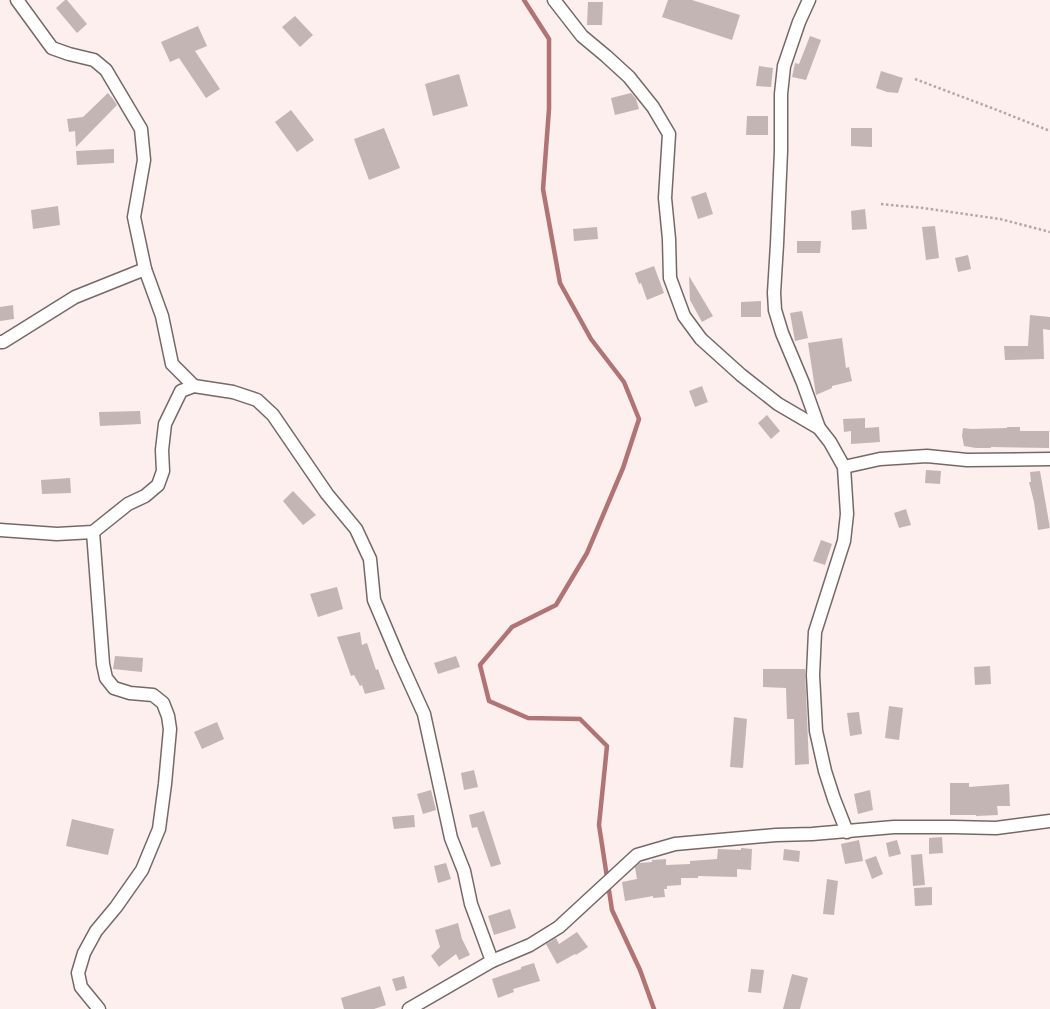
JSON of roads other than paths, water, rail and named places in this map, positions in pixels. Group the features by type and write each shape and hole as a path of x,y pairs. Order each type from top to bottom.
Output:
{"street":[{"path":"17,0 52,48 94,60 106,70 141,129 144,160 134,217 145,269 162,316 172,364 194,386"},
{"path":"554,0 582,36 628,77 653,107 669,134 665,198 670,278 684,316 701,340 741,375 778,404 819,428"},
{"path":"809,0 799,22 784,66 781,94 781,151 774,293 775,310 782,333 819,428 830,442 844,468 847,514 844,541 815,632 813,675 816,731 834,799 847,832"},
{"path":"0,342 3,342 75,297 145,269"},
{"path":"0,530 57,534 93,532 128,504 145,496 158,485 163,471 162,450 165,424 181,391 194,386 233,392 257,400 273,415 327,494 356,529 370,559 374,600 424,714 451,838 464,871 472,904 492,961"},
{"path":"844,468 880,459 927,456 967,460 1050,459"},
{"path":"93,532 103,664 106,678 114,688 130,693 153,694 164,703 170,729 166,784 158,829 142,870 96,932 84,953 78,973 81,986 99,1009"},
{"path":"409,1009 492,961 530,945 559,927 638,855 675,844 904,827 953,826 996,828 1050,820"}],"waterway":[{"path":"524,0 549,39 549,109 543,189 560,283 591,339 624,382 639,419 623,468 587,553 556,605 512,627 480,665 489,701 528,718 580,719 607,746 599,825 612,910 640,970 654,1009"}]}
